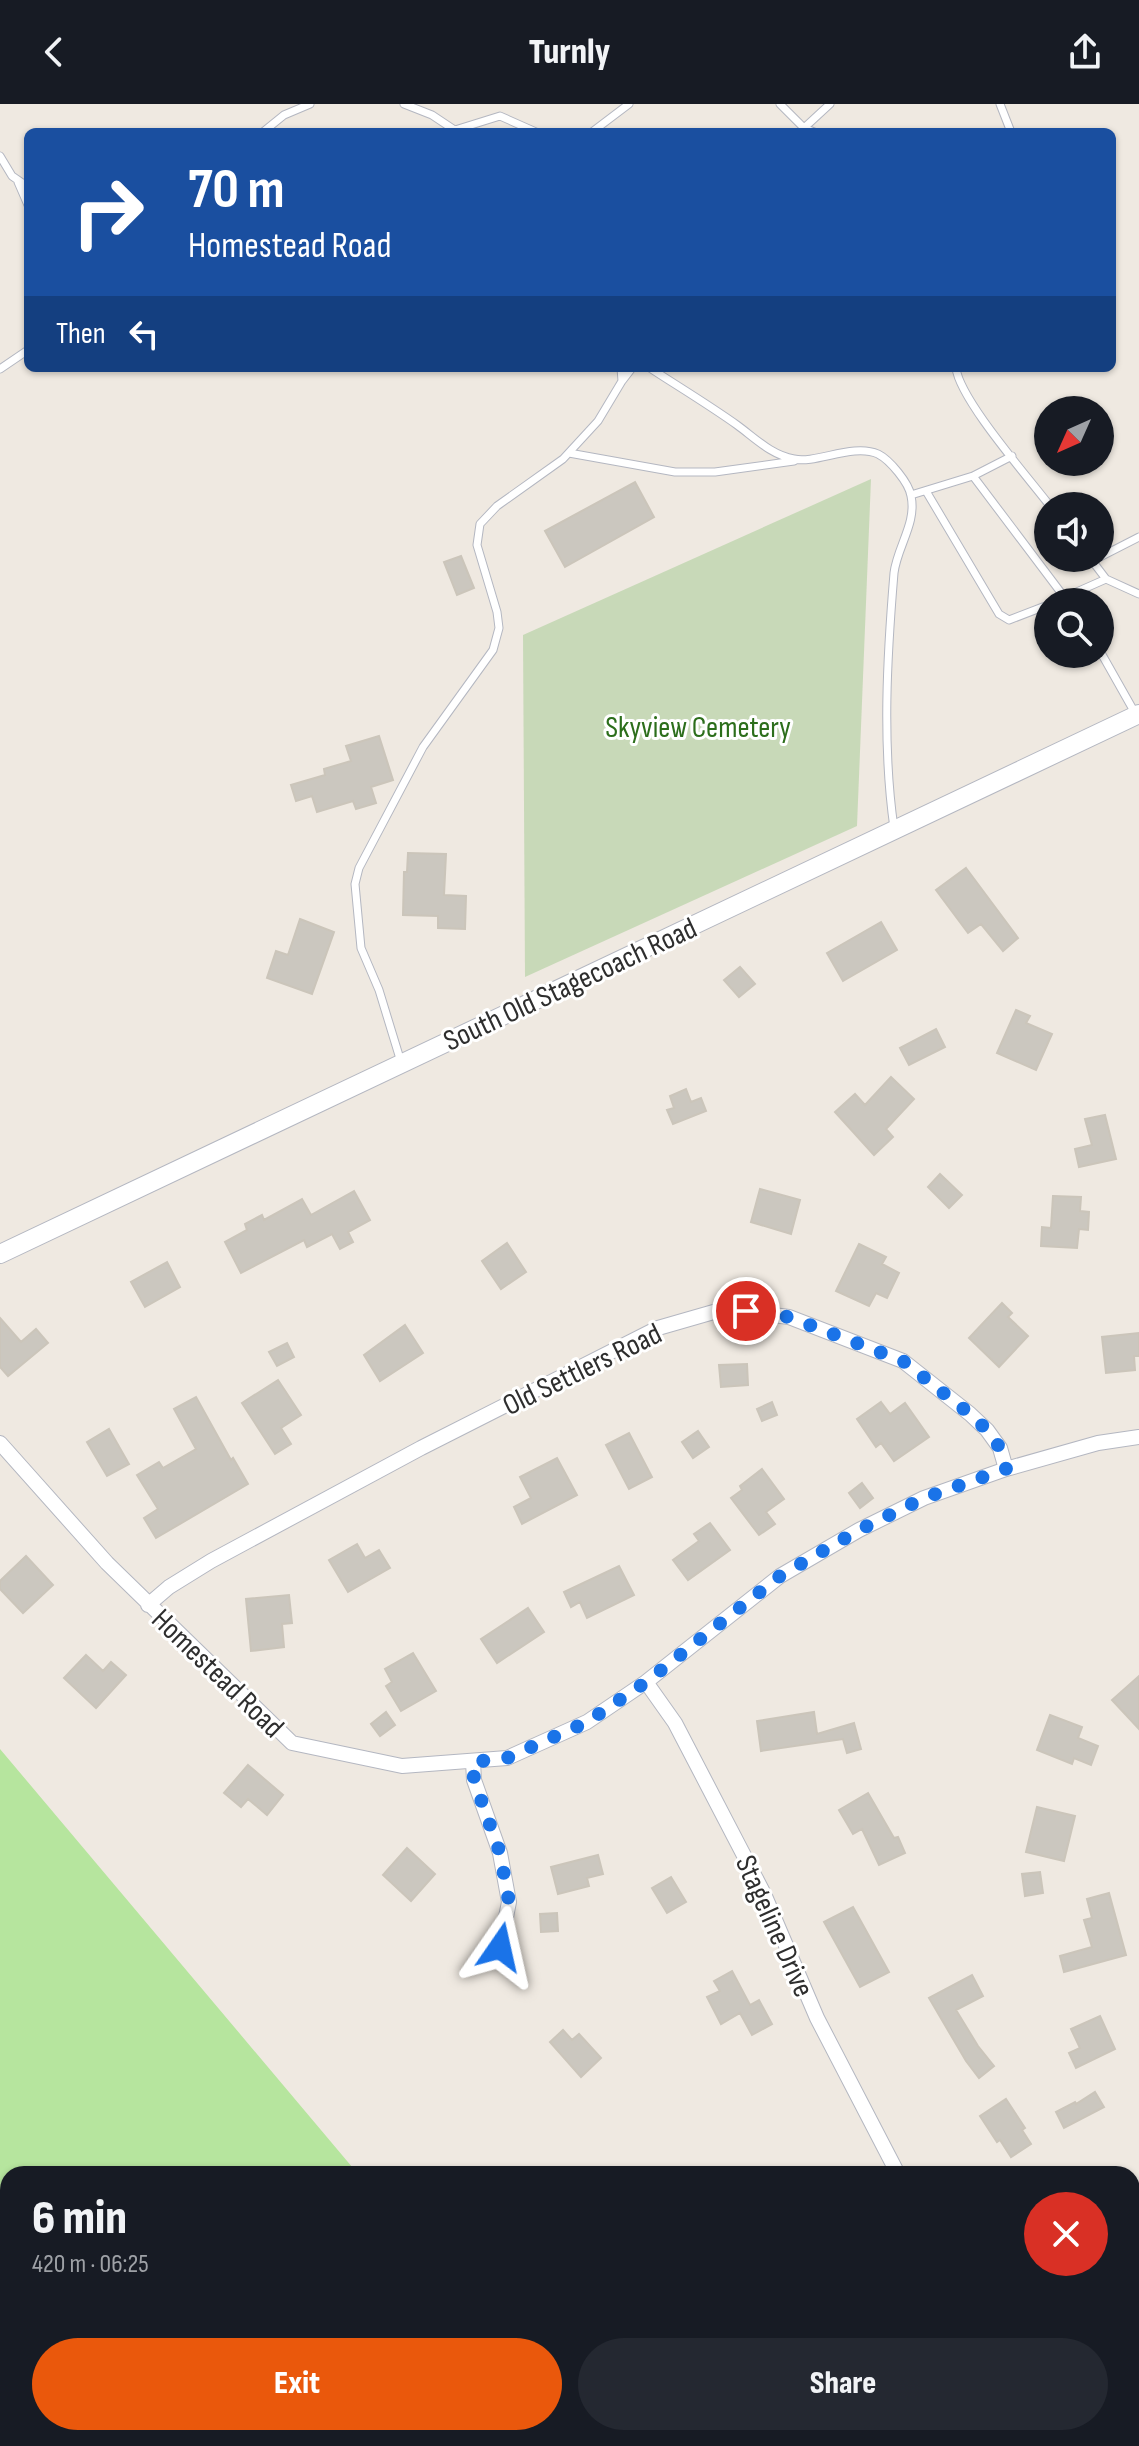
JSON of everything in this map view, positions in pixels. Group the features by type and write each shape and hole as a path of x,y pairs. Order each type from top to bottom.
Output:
{"street":[{"name":"South Old Stagecoach Road","path":"0,1254 1138,714"},
{"name":"Old Settlers Road","path":"148,1605 169,1587 211,1561 421,1448 658,1328 724,1309 789,1317 903,1361 987,1430 1000,1448 1006,1469"},
{"name":"Homestead Road","path":"0,1443 55,1507 148,1605 292,1743 402,1766 507,1758 587,1722 646,1682 780,1576 859,1530 924,1498 1006,1469 1098,1443 1139,1437"},
{"name":"Stageline Drive","path":"646,1682 675,1723 764,1894 817,2018 894,2166"},
{"path":"473,1762 474,1780 500,1853 509,1902 500,1947"}],"lane":[{"path":"268,128 284,115 310,104"},
{"path":"404,104 432,115 452,128"},
{"path":"597,128 629,104"},
{"path":"780,104 802,128"},
{"path":"806,128 830,104"},
{"path":"1000,104 1009,128"},
{"path":"465,128 500,116 527,128"},
{"path":"0,156 12,176 24,184"},
{"path":"18,180 24,195"},
{"path":"0,369 24,353"},
{"path":"621,372 622,381"},
{"path":"402,1064 379,990 361,948 355,884 359,868 423,747 497,640 497,612 477,545 480,524 497,506 569,453 598,421 629,372"},
{"path":"656,372 775,453 796,460"},
{"path":"956,372 970,402 1039,492"},
{"path":"569,453 675,472 715,472 844,452 876,453 894,467 911,495 910,522 895,568 888,691 888,785 894,830"},
{"path":"911,495 973,476 1012,456"},
{"path":"973,476 1057,588"},
{"path":"926,491 999,614 1009,620 1034,610"},
{"path":"1114,549 1139,537"},
{"path":"1102,572 1106,579 1139,594"},
{"path":"1089,588 1106,579"},
{"path":"1110,668 1138,714"}],"green space":[{"name":"Skyview Cemetery","path":"871,479 857,826 525,977 523,635"},
{"path":"0,1749 351,2166 0,2166"}],"building":[{"path":"635,482 654,517 565,567 545,531"},
{"path":"461,556 474,588 457,595 444,562"},
{"path":"379,736 393,780 371,787 376,803 356,809 353,801 317,812 312,796 296,801 291,785 325,775 324,769 351,761 346,746"},
{"path":"408,853 446,854 444,895 466,896 465,929 438,928 438,916 403,915 404,872 407,872"},
{"path":"966,868 1018,938 1003,951 981,924 968,933 936,890"},
{"path":"300,919 334,932 312,994 267,978 276,951 288,955"},
{"path":"881,922 897,950 843,981 827,953"},
{"path":"740,967 755,984 739,997 724,980"},
{"path":"1016,1010 1030,1016 1026,1023 1052,1034 1036,1070 997,1053"},
{"path":"936,1029 945,1047 909,1065 900,1048"},
{"path":"891,1077 914,1099 886,1129 893,1137 874,1155 835,1112 855,1094 865,1105"},
{"path":"686,1089 691,1102 701,1098 706,1111 673,1124 667,1110 674,1108 670,1096"},
{"path":"1105,1115 1116,1159 1079,1167 1075,1149 1092,1145 1085,1119"},
{"path":"940,1174 962,1195 949,1208 928,1187"},
{"path":"760,1189 800,1200 791,1234 751,1222"},
{"path":"354,1191 370,1220 348,1232 353,1242 340,1249 332,1234 307,1247 304,1240 241,1273 225,1242 247,1230 245,1224 262,1215 264,1220 302,1199 311,1215"},
{"path":"1053,1196 1081,1197 1080,1211 1089,1212 1088,1230 1079,1229 1077,1248 1041,1246 1042,1227 1051,1228"},
{"path":"507,1243 526,1272 501,1289 482,1261"},
{"path":"859,1244 886,1257 882,1264 899,1273 887,1298 876,1293 869,1306 836,1291"},
{"path":"167,1262 180,1287 145,1307 131,1282"},
{"path":"1002,1303 1012,1313 1008,1317 1028,1336 999,1367 969,1338"},
{"path":"0,1318 21,1342 36,1329 48,1343 8,1376 0,1367"},
{"path":"405,1325 423,1353 380,1381 364,1355"},
{"path":"1139,1333 1139,1356 1134,1356 1135,1370 1106,1373 1102,1337"},
{"path":"287,1343 294,1357 277,1366 269,1352"},
{"path":"747,1364 748,1385 721,1387 719,1365"},
{"path":"278,1380 301,1415 281,1428 291,1444 275,1454 242,1403"},
{"path":"196,1397 248,1484 156,1538 144,1518 158,1509 137,1475 159,1462 163,1468 196,1449 174,1409"},
{"path":"772,1402 777,1415 762,1421 757,1409"},
{"path":"881,1402 890,1414 905,1403 929,1437 894,1461 881,1443 876,1447 857,1419"},
{"path":"109,1429 129,1464 107,1476 87,1442"},
{"path":"698,1431 709,1447 693,1458 682,1442"},
{"path":"629,1433 652,1477 629,1489 606,1445"},
{"path":"557,1458 577,1495 522,1524 514,1507 531,1498 520,1477"},
{"path":"762,1469 784,1499 766,1512 775,1524 759,1535 731,1498 742,1490 740,1486"},
{"path":"862,1483 873,1498 860,1508 849,1493"},
{"path":"710,1523 730,1550 688,1580 673,1560 699,1541 694,1534"},
{"path":"357,1544 365,1558 379,1550 390,1568 348,1592 329,1560"},
{"path":"26,1556 53,1585 23,1613 0,1589 0,1581"},
{"path":"619,1566 634,1595 587,1618 580,1602 571,1607 564,1592"},
{"path":"289,1595 292,1623 282,1624 284,1647 251,1651 246,1599"},
{"path":"528,1608 544,1632 497,1663 481,1639"},
{"path":"413,1653 436,1691 401,1711 386,1686 392,1682 385,1669"},
{"path":"86,1655 103,1671 111,1662 126,1675 96,1708 64,1678"},
{"path":"1139,1676 1139,1729 1112,1700"},
{"path":"386,1712 395,1725 380,1736 371,1724"},
{"path":"814,1712 817,1734 854,1723 861,1749 847,1753 843,1739 761,1751 757,1721"},
{"path":"1050,1715 1082,1727 1078,1738 1098,1746 1091,1765 1074,1758 1072,1764 1037,1750"},
{"path":"248,1765 283,1795 267,1815 248,1799 241,1807 224,1793"},
{"path":"868,1793 894,1838 898,1837 905,1853 879,1865 862,1829 853,1834 839,1810"},
{"path":"1037,1807 1075,1816 1064,1861 1026,1852"},
{"path":"407,1848 435,1874 411,1901 383,1875"},
{"path":"598,1855 603,1874 587,1878 589,1886 558,1894 551,1867"},
{"path":"1040,1872 1043,1893 1025,1896 1022,1874"},
{"path":"671,1877 686,1902 667,1913 652,1888"},
{"path":"1109,1893 1126,1955 1064,1972 1060,1956 1092,1947 1084,1920 1092,1918 1087,1899"},
{"path":"853,1907 889,1972 860,1987 824,1922"},
{"path":"557,1913 558,1931 541,1932 540,1914"},
{"path":"732,1971 750,2005 759,2000 772,2024 752,2035 740,2013 721,2024 707,1997 720,1991 714,1981"},
{"path":"972,1975 983,1996 956,2010 994,2066 979,2078 929,1998"},
{"path":"1100,2016 1115,2049 1076,2068 1069,2053 1080,2048 1071,2029"},
{"path":"563,2030 572,2040 579,2034 601,2058 581,2077 550,2042"},
{"path":"1095,2092 1104,2107 1064,2128 1056,2112"},
{"path":"1006,2099 1025,2128 1022,2130 1031,2144 1011,2157 980,2116"}],"route":[{"path":"500,1947 509,1902 500,1853 474,1780 473,1762 507,1758 587,1722 670,1664 780,1576 859,1530 924,1498 1006,1469 1000,1448 987,1430 903,1361 789,1317 746,1311"}]}
